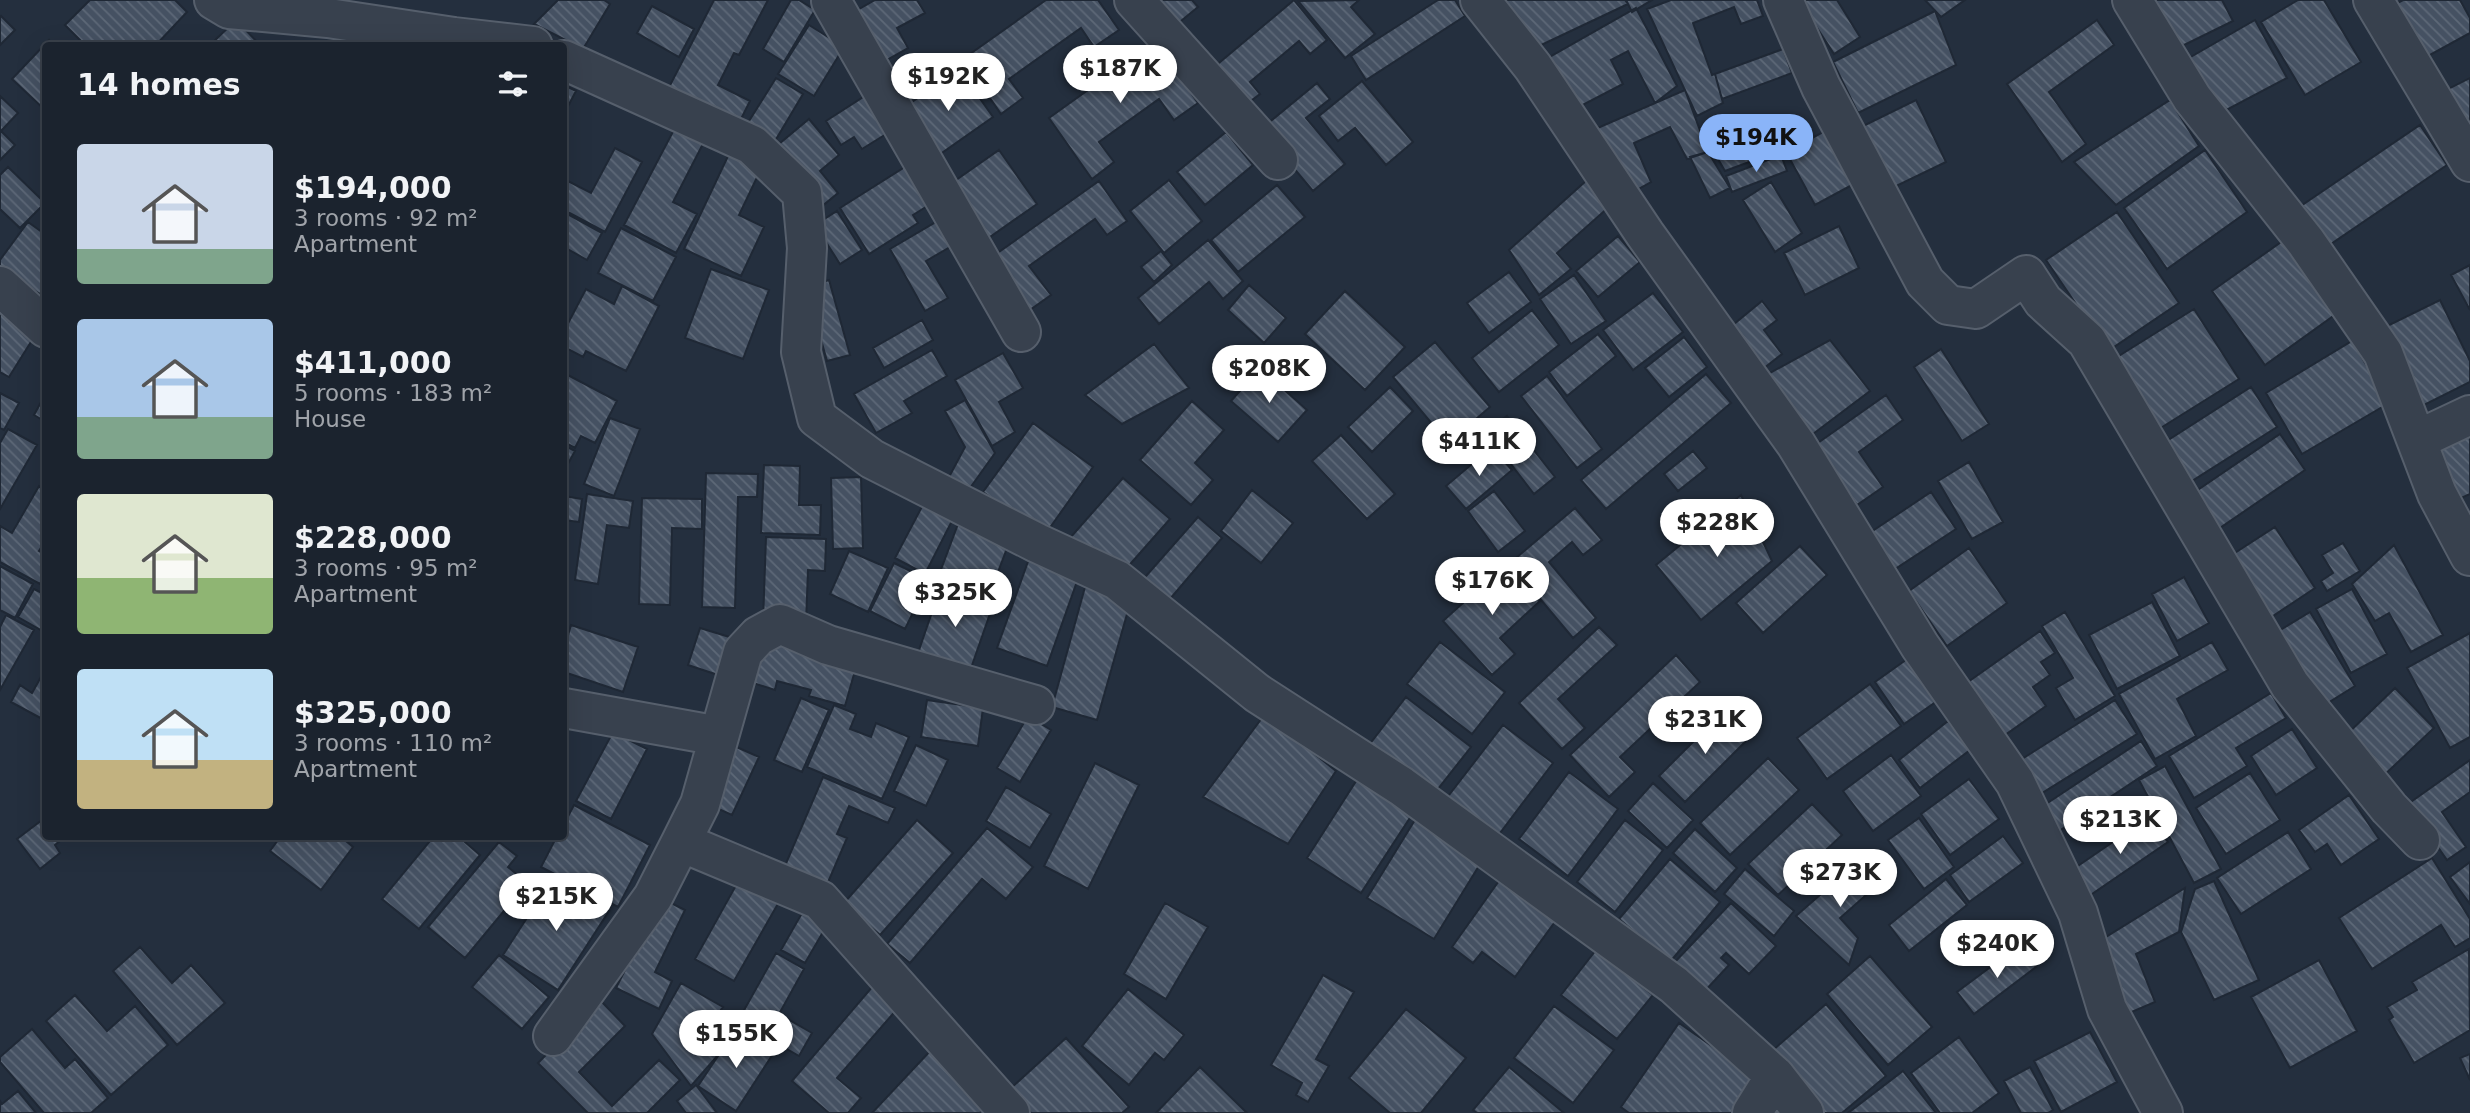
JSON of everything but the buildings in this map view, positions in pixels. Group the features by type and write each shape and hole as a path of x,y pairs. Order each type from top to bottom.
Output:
{"street":[{"path":"214,0 229,9 328,18 498,42"},
{"path":"831,0 1021,332"},
{"path":"1134,0 1278,160"},
{"path":"1480,0 1533,66 1645,234 1796,444 1920,646 2015,782 2078,913 2107,1009 2163,1113"},
{"path":"1783,0 1821,87 1925,282 1948,305 1976,309 2026,275 2043,301 2087,341 2290,685 2389,808 2420,840"},
{"path":"2132,0 2192,99 2306,242 2383,353 2437,494 2470,556"},
{"path":"2373,0 2470,162"},
{"path":"567,61 752,145 802,193 807,248 801,352 817,418 873,459 1117,580 1257,693 1401,786 1674,985 1775,1076 1804,1113"},
{"path":"0,286 42,324"},
{"path":"2417,440 2470,415"},
{"path":"553,1036 653,897 700,804 743,652 758,636 779,624 828,645 1035,705"},
{"path":"567,709 719,736"},
{"path":"681,842 820,900 1010,1113"},
{"path":"1752,1113 1775,1076"}]}
